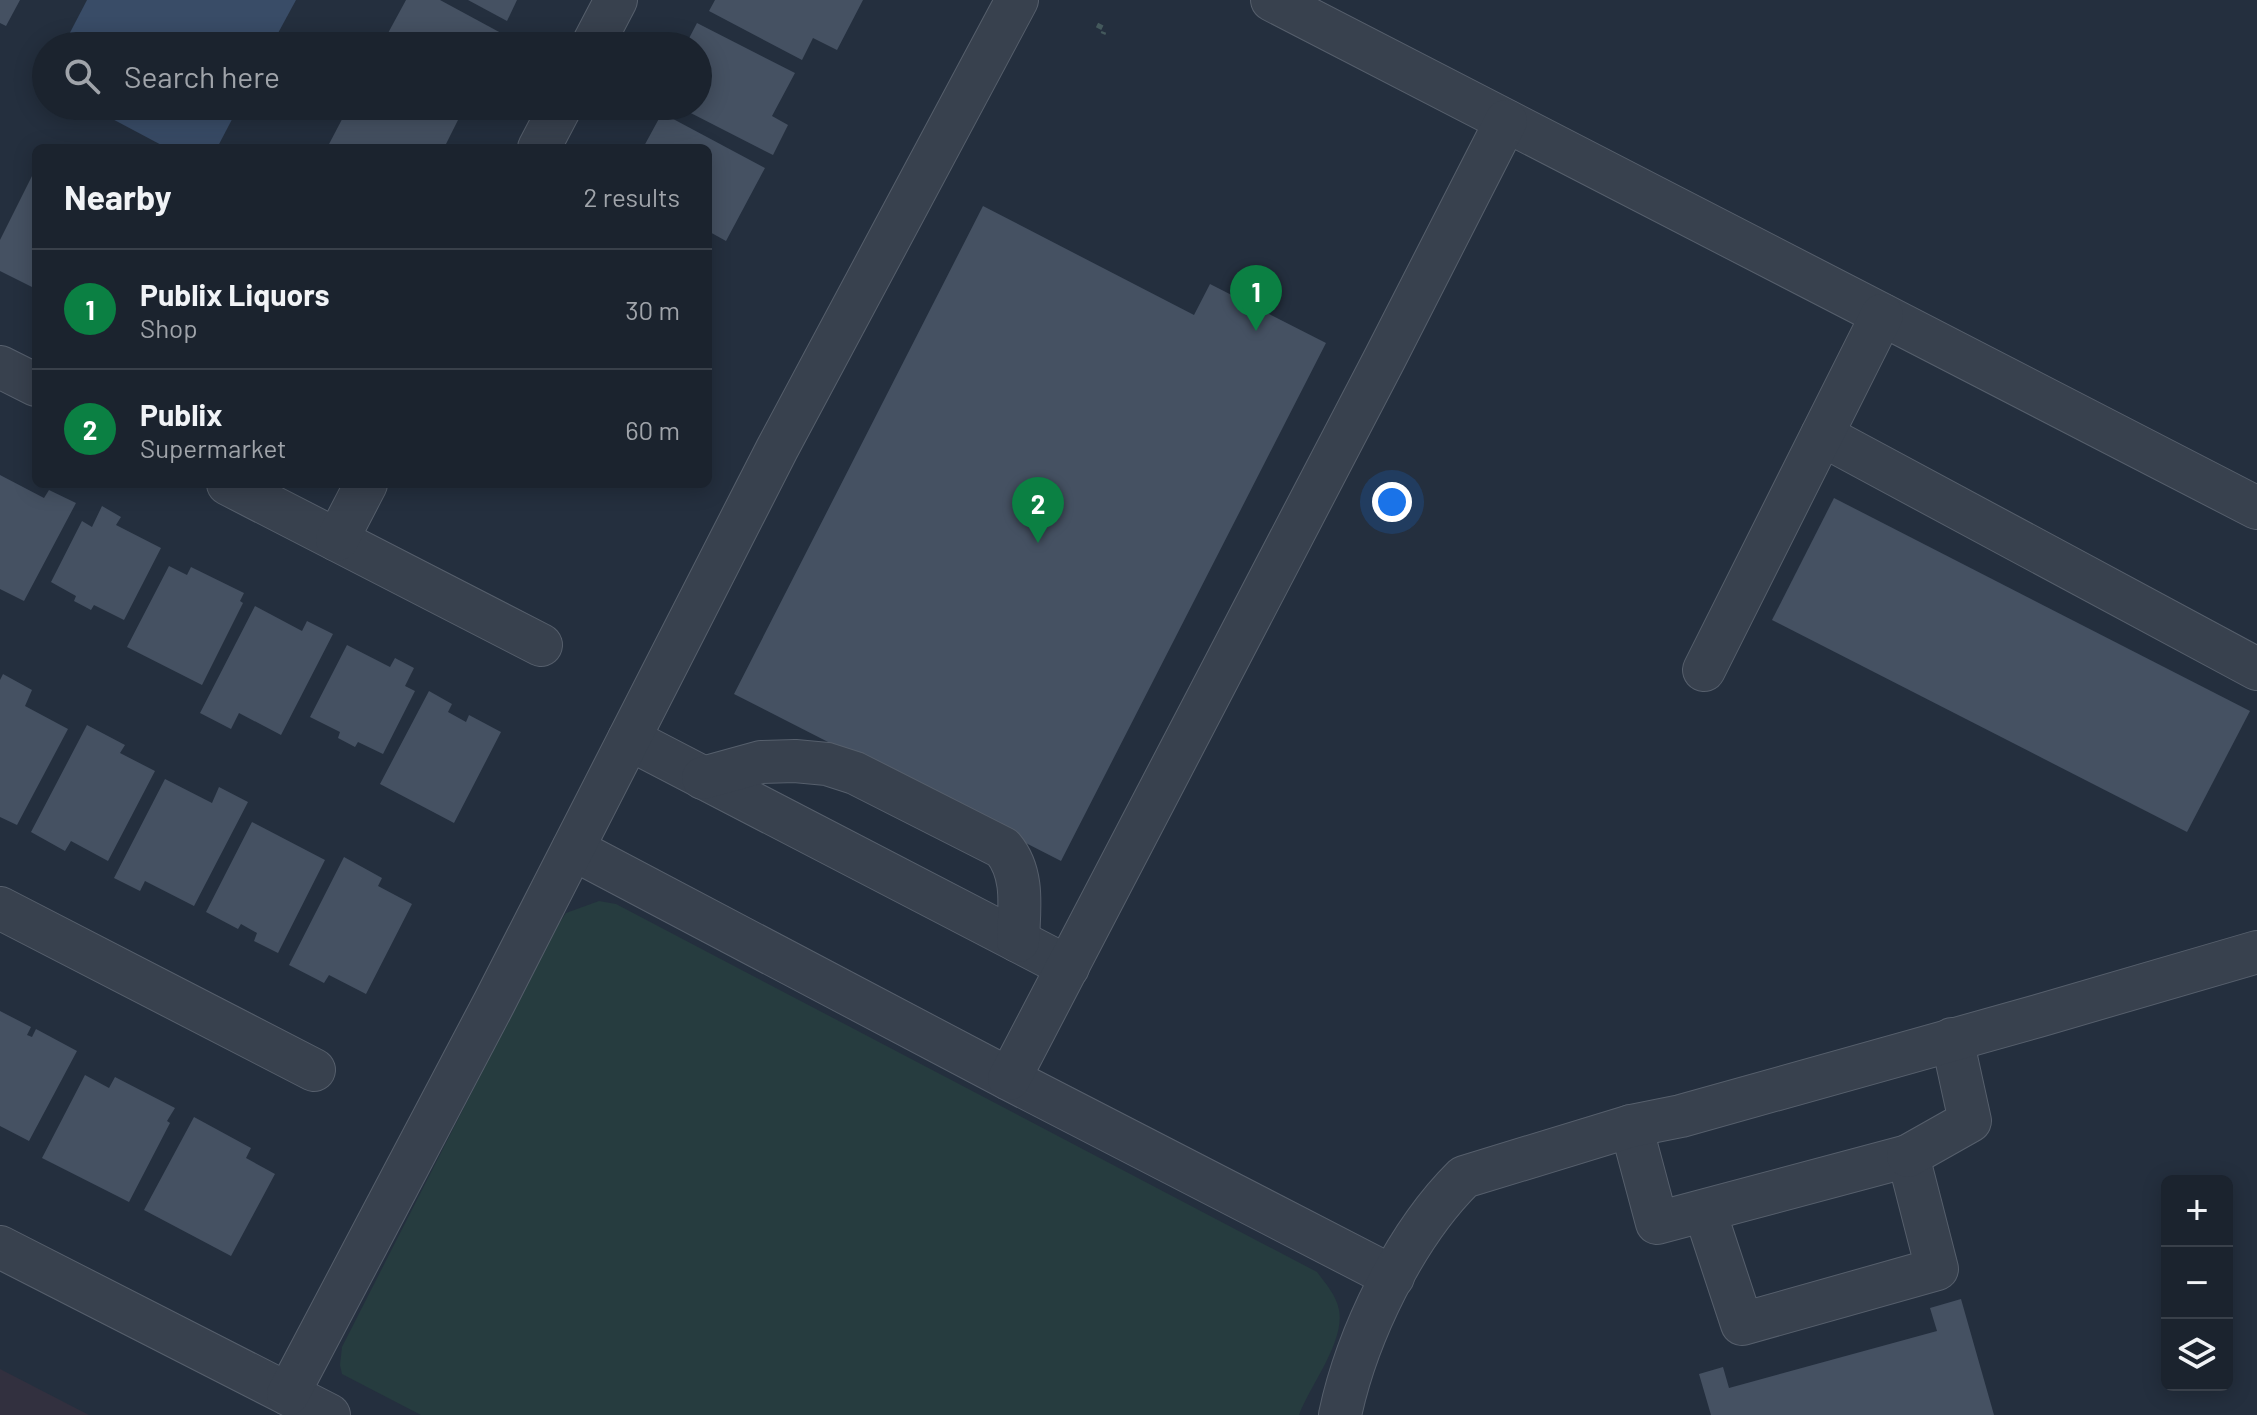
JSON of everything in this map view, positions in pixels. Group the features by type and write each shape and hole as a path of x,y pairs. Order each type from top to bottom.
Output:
{"street":[{"path":"599,32 616,0"},
{"path":"288,1394 573,849 777,449 1017,0"},
{"path":"1272,0 2257,508"},
{"path":"541,144 554,120"},
{"path":"1009,1079 1506,121"},
{"path":"1704,670 1882,315"},
{"path":"0,367 32,383"},
{"path":"1822,435 2257,669"},
{"path":"236,488 541,645"},
{"path":"337,540 364,488"},
{"path":"629,739 1068,967"},
{"path":"703,778 761,762 827,764 855,773 1003,848 1014,861 1018,875 1018,941"},
{"path":"573,849 1393,1277"},
{"path":"0,908 314,1070"},
{"path":"1340,1415 1363,1339 1393,1277 1425,1223 1464,1177 1631,1126 1681,1116 2257,952"},
{"path":"1631,1126 1657,1223 1705,1212 1908,1156 1970,1121 1952,1039"},
{"path":"1705,1212 1742,1324 1937,1269 1908,1156"},
{"path":"0,1247 329,1415"}],"path":[{"path":"1097,25 1105,29 1103,34"}],"shaded area":[{"path":"0,1369 89,1415 0,1415"}],"green space":[{"path":"599,901 616,904 1317,1272 1336,1299 1339,1322 1332,1349 1299,1415 421,1415 342,1374 342,1347 554,931 566,913"}],"water":[{"path":"87,0 296,0 279,32 70,32"},
{"path":"114,120 232,120 219,144 159,144"}],"building":[{"path":"0,0 20,0 6,26 0,23"},
{"path":"406,0 440,0 499,32 389,32"},
{"path":"468,0 517,0 507,21"},
{"path":"715,0 863,0 837,50 813,38 802,60 709,11"},
{"path":"697,23 795,73 772,116 788,125 773,155 704,120 712,120 712,32 692,32"},
{"path":"342,120 458,120 446,144 329,144"},
{"path":"658,120 675,120 765,168 726,241 712,233 712,144 645,144"},
{"path":"32,176 32,287 0,271 0,240"},
{"path":"983,206 1194,315 1210,284 1326,343 1061,861 734,694"},
{"path":"0,475 44,498 49,490 76,503 24,601 0,589"},
{"path":"1834,498 2250,711 2187,832 1772,620"},
{"path":"102,506 121,517 116,525 161,548 124,620 94,605 91,610 74,601 76,596 51,582 82,521 92,527"},
{"path":"169,566 187,575 191,567 244,593 240,601 243,603 202,685 127,647"},
{"path":"255,606 302,631 307,621 333,634 281,735 239,713 231,729 200,713"},
{"path":"347,645 390,667 395,658 414,668 405,686 415,691 383,754 358,742 355,747 338,738 340,732 310,717"},
{"path":"3,674 32,690 25,706 68,729 17,825 0,817 0,680"},
{"path":"429,691 452,704 448,712 466,722 469,715 501,732 454,823 380,784"},
{"path":"87,725 125,745 120,753 155,771 108,861 71,841 65,851 31,832"},
{"path":"165,779 212,803 219,787 248,802 194,906 145,881 140,891 114,878"},
{"path":"252,822 325,860 278,953 254,941 257,933 241,924 238,929 206,912"},
{"path":"344,857 382,878 378,886 412,904 366,994 329,975 324,983 289,965"},
{"path":"0,1011 31,1027 27,1035 32,1037 36,1029 77,1051 29,1141 0,1126"},
{"path":"85,1075 109,1088 115,1077 175,1108 129,1202 42,1158"},
{"path":"194,1117 251,1148 246,1158 275,1174 231,1256 144,1210"},
{"path":"1961,1299 1994,1415 1711,1415 1699,1374 1723,1367 1729,1388 1937,1331 1930,1308"}],"place":[{"name":"Publix Liquors","path":"1256,331"},
{"name":"Publix","path":"1038,543"}]}
